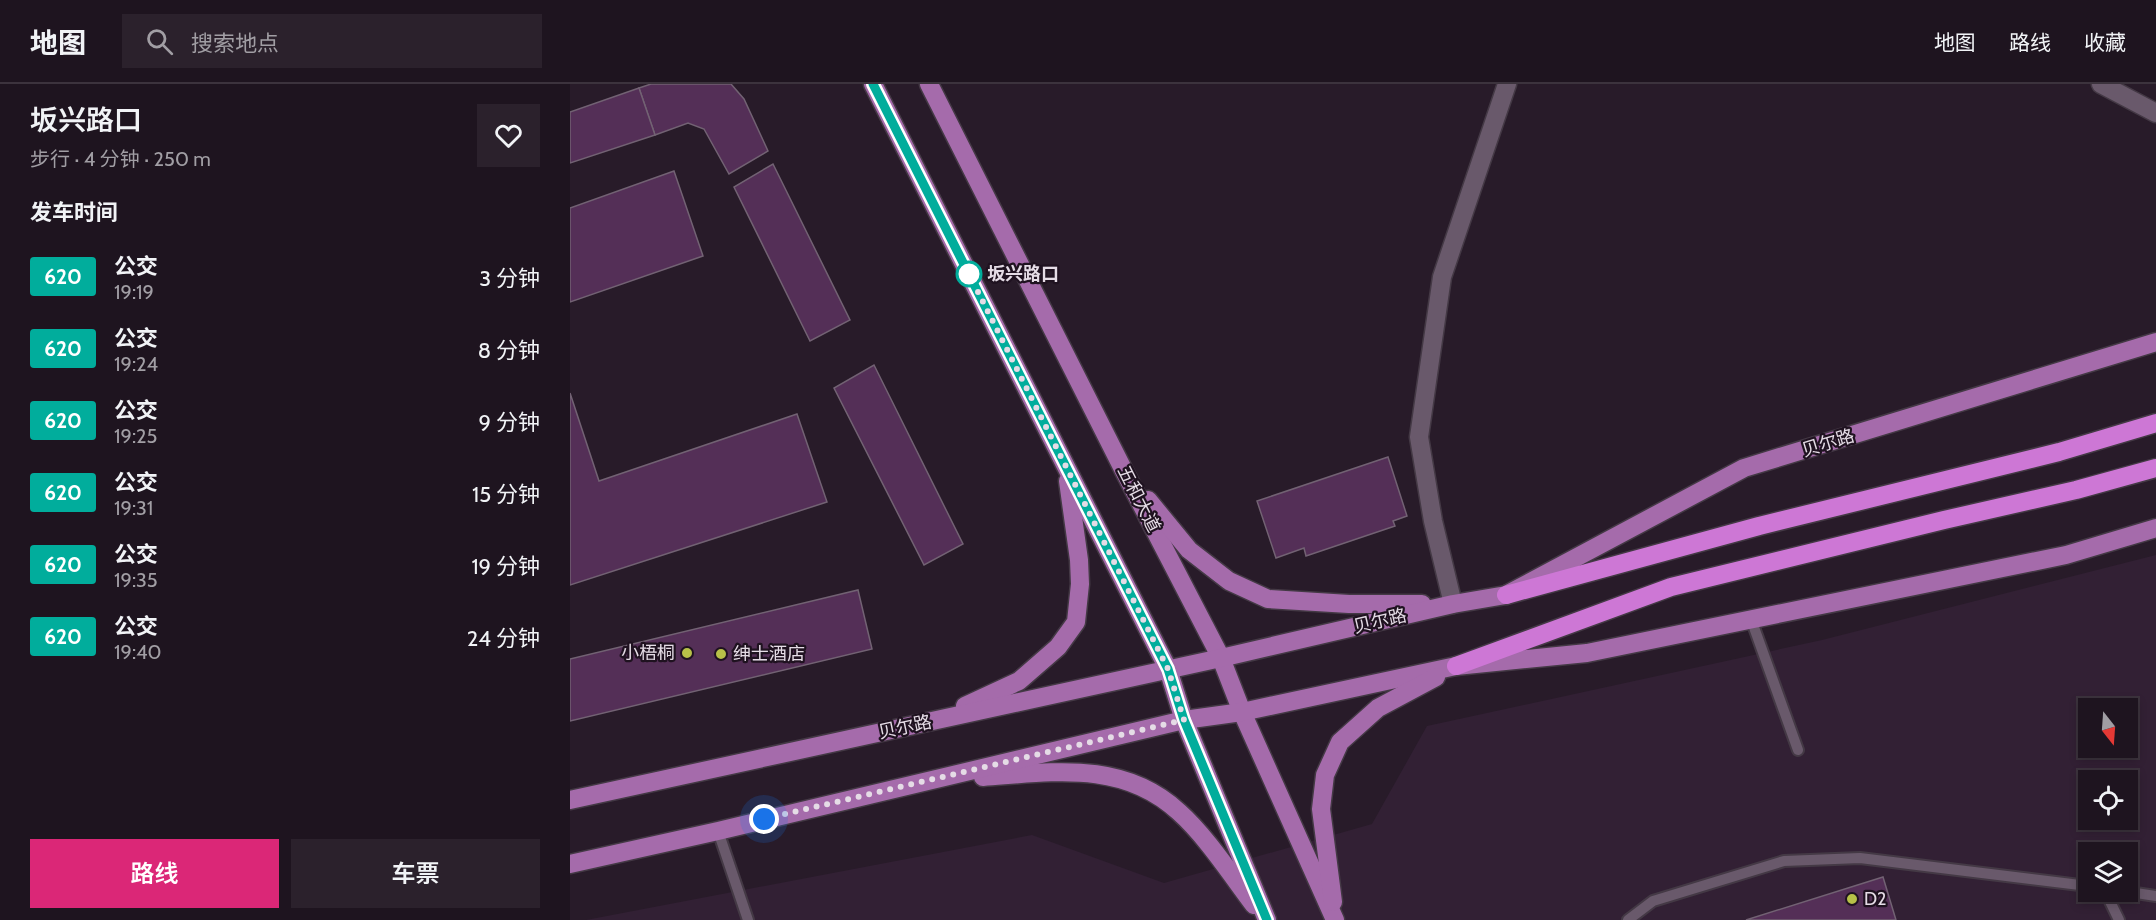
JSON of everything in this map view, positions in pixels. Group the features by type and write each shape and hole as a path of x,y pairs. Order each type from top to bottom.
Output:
{"highway":[{"path":"1506,595 1759,526 2059,452 2156,423"},
{"path":"1456,666 1671,587 2076,490 2156,468"}],"main road":[{"path":"873,84 1168,669 1184,720 1266,920"},
{"name":"五和大道","path":"929,84 1221,658 1242,712 1335,920"},
{"name":"贝尔路","path":"570,800 1221,658 1453,604 1506,595 1744,468 2156,342"},
{"path":"930,721 1019,681 1058,647 1076,622 1080,584 1079,560 1067,467"},
{"path":"1124,471 1189,550 1229,581 1268,598 1349,604 1453,604"},
{"path":"570,864 1184,720 1242,712 1456,666 1587,653 2066,555 2156,528"},
{"path":"1335,920 1321,809 1325,775 1340,742 1378,708 1456,666"},
{"path":"927,781 1058,771 1109,775 1141,785 1179,812 1266,920"}],"street":[{"path":"1453,604 1433,521 1419,437 1442,277 1507,84"},
{"path":"2101,84 2156,113"}],"lane":[{"path":"1751,619 1798,750"},
{"path":"718,831 748,920"},
{"path":"1628,920 1653,901 1784,861 1860,858 2078,885"},
{"path":"2138,893 2156,896"},
{"path":"2110,902 2119,920"}],"shaded area":[{"path":"2156,555 2156,920 586,920 1032,835 1164,883 1372,824 1427,726 1822,640"}],"building":[{"path":"651,84 731,84 744,99 768,151 729,174 704,129 688,123 655,135 639,88"},
{"path":"639,88 655,135 570,163 570,112"},
{"path":"773,164 850,320 810,341 734,187"},
{"path":"674,171 703,256 570,302 570,208"},
{"path":"874,365 963,544 924,565 834,388"},
{"path":"570,393 599,481 797,414 827,502 570,585"},
{"path":"1388,457 1407,516 1393,521 1395,526 1306,556 1304,548 1276,558 1257,501"},
{"name":"绅士酒店","path":"858,590 872,649 570,721 570,659"},
{"name":"D2","path":"1883,877 1896,920 1746,920"}],"bus line":[{"name":"620","path":"873,84 1168,669 1184,720 1267,920"}],"place":[{"name":"坂兴路口","path":"969,274"},
{"name":"小梧桐","path":"687,653"},
{"name":"绅士酒店","path":"721,654"},
{"name":"D2","path":"1852,899"}],"route":[{"path":"764,819 1184,720 1168,669 969,274"}]}
